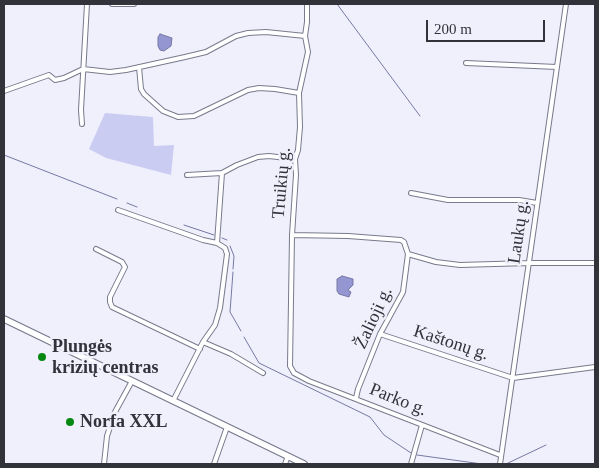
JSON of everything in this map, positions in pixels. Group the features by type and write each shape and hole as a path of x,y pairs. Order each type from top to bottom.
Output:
{"main road":[{"path":"4,319 304,464"}],"street":[{"path":"82,124 81,110 87,4"},
{"path":"112,4 134,4"},
{"name":"Truikių g.","path":"290,366 295,159 298,150 300,127 300,92 308,52 305,36 307,4"},
{"name":"Laukų g.","path":"500,464 566,4"},
{"path":"4,91 49,75 55,80 83,69 110,72 206,52 236,36 248,33 266,32 305,36"},
{"path":"466,63 557,67"},
{"path":"139,67 141,88 144,94 162,112 178,117 194,116 248,90 275,89 300,92"},
{"path":"187,175 222,173 237,165 270,156 295,159"},
{"path":"217,243 222,173"},
{"path":"411,193 448,200 519,200 537,202"},
{"path":"118,210 203,240 217,243 225,248 227,254 220,308 215,325 203,342 173,401"},
{"path":"292,235 348,236 401,240 404,242 408,254 460,266 529,262 595,263"},
{"path":"96,249 122,262 125,267 110,297 112,307 200,349"},
{"name":"Žalioji g.","path":"356,398 380,334 403,292 408,254"},
{"name":"Kaštonų g.","path":"380,334 513,378"},
{"path":"203,342 231,354 263,373"},
{"name":"Parko g.","path":"290,366 294,373 309,381 500,455"},
{"path":"513,378 595,367"},
{"path":"104,464 107,436 116,412 132,381"},
{"path":"411,464 422,425"},
{"path":"214,464 227,427"},
{"path":"285,464 288,456"}],"shaded area":[{"path":"160,34 172,38 171,46 164,51 160,50 158,46"},
{"path":"105,113 153,117 154,146 174,145 171,175 106,158 89,149"},
{"path":"342,276 353,279 353,285 348,290 351,292 349,297 339,294 337,291 337,279"}],"waterway":[{"path":"337,4 420,116"},
{"path":"4,155 117,199"},
{"path":"127,203 137,207"},
{"path":"184,225 214,235"},
{"path":"222,238 227,240"},
{"path":"230,246 234,256 233,269"},
{"path":"233,272 230,312 241,331"},
{"path":"244,337 259,363 370,417 384,435 411,453"},
{"path":"506,464 546,445"},
{"path":"417,455 482,464"}],"place":[{"name":"Plungės krizių centras","path":"42,357"},
{"name":"Norfa XXL","path":"70,422"}]}
